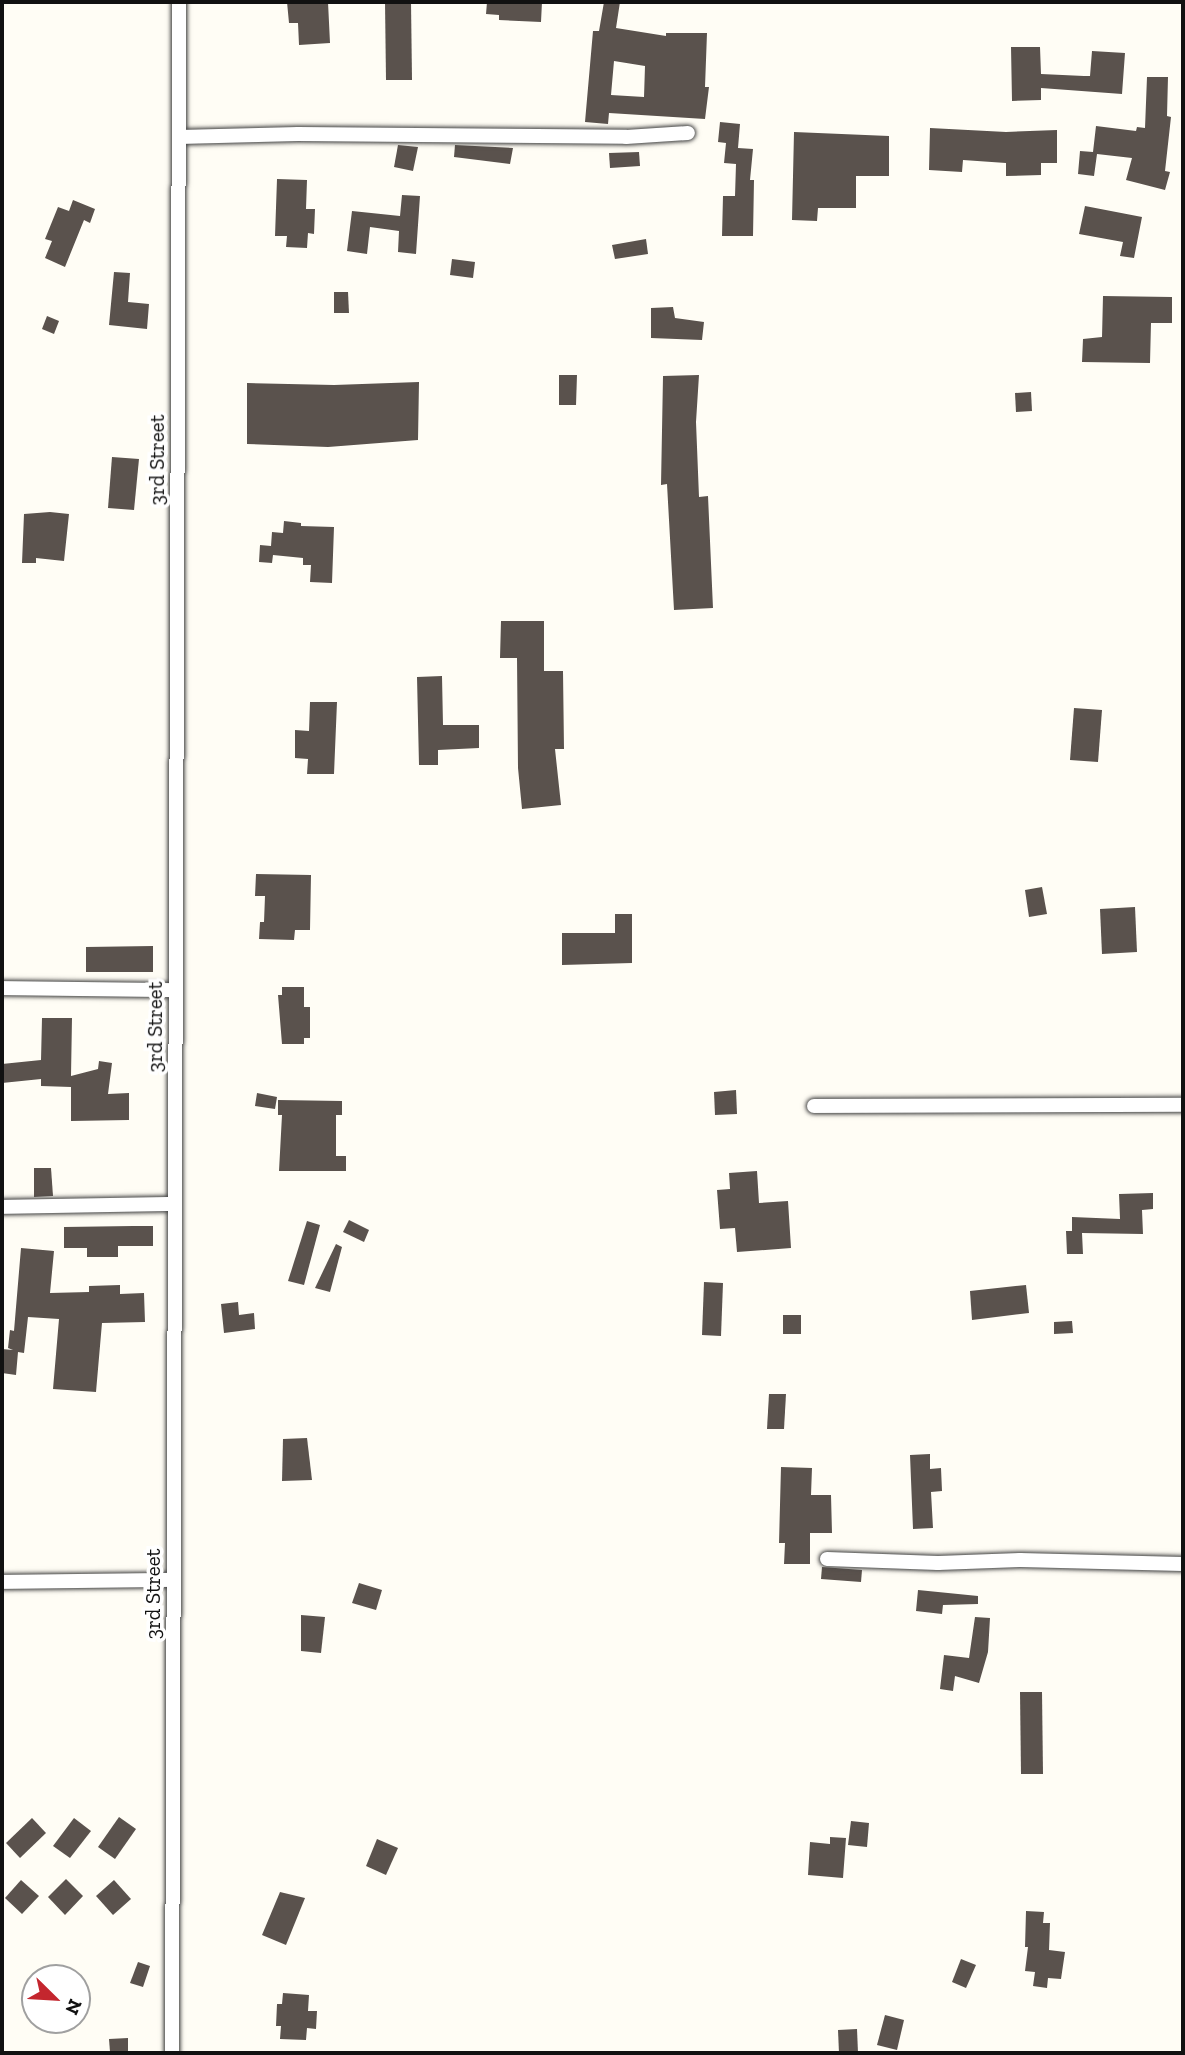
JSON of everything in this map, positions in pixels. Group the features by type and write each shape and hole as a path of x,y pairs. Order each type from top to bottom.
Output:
{"street":[{"name":"3rd Street","path":"172,2053 180,2"},
{"path":"179,137 298,134 626,137 688,133"},
{"path":"2,988 176,990"},
{"path":"814,1106 1183,1105"},
{"path":"2,1207 175,1204"},
{"path":"827,1559 938,1563 1020,1560 1183,1564"},
{"path":"2,1581 174,1580"}],"building":[{"path":"287,2 328,2 330,43 299,45 298,23 289,23"},
{"path":"385,2 411,2 412,80 386,80"},
{"path":"487,2 542,2 541,22 499,20 499,15 486,14"},
{"path":"604,2 620,2 616,28 666,36 666,33 707,33 705,87 709,87 705,119 609,113 608,124 585,122 593,31 599,31","holes":["614,61 645,66 644,97 611,95"]},
{"path":"1011,47 1040,47 1041,74 1090,76 1092,51 1125,53 1122,94 1041,88 1041,100 1012,101"},
{"path":"1147,77 1168,77 1167,116 1171,117 1165,171 1170,172 1165,190 1126,180 1132,158 1097,154 1094,176 1078,174 1080,151 1093,152 1096,126 1136,131 1137,127 1145,128"},
{"path":"720,122 740,124 738,148 753,149 750,180 754,180 753,236 722,236 723,196 735,196 736,164 724,163 726,143 718,142"},
{"path":"930,128 1006,132 1057,130 1057,163 1041,163 1041,175 1006,176 1006,163 963,160 962,172 929,170"},
{"path":"794,132 889,136 889,176 856,176 856,208 818,208 817,221 792,220"},
{"path":"398,145 418,147 413,171 394,167"},
{"path":"455,145 513,148 510,164 454,157"},
{"path":"639,152 640,166 610,168 609,153"},
{"path":"277,179 307,180 306,209 315,209 314,234 308,233 307,248 286,247 287,236 275,236"},
{"path":"402,195 420,196 416,254 398,252 399,231 370,227 367,254 347,251 352,211 400,216"},
{"path":"73,200 95,209 90,223 84,220 65,267 45,258 52,241 45,239 58,207 69,211"},
{"path":"1085,206 1142,217 1134,258 1120,256 1123,242 1079,234"},
{"path":"646,239 648,254 615,259 612,245"},
{"path":"452,259 475,262 473,278 450,275"},
{"path":"114,272 130,273 128,302 149,304 147,329 109,325"},
{"path":"334,292 348,292 349,313 334,313"},
{"path":"1103,296 1172,297 1172,323 1151,323 1150,363 1082,362 1083,339 1102,337"},
{"path":"673,307 675,318 704,322 702,340 651,338 651,308"},
{"path":"47,316 59,321 54,334 42,329"},
{"path":"559,375 577,375 576,405 559,405"},
{"path":"699,375 696,422 699,497 708,496 713,608 674,610 667,484 661,485 663,376"},
{"path":"419,382 418,440 328,447 247,444 247,383 334,385"},
{"path":"1031,392 1032,411 1016,412 1015,393"},
{"path":"112,457 139,459 134,510 108,508"},
{"path":"24,514 69,514 64,561 36,558 36,563 22,563"},
{"path":"284,521 301,523 301,526 334,527 332,583 310,582 311,565 303,565 303,558 273,555 272,563 259,562 260,545 271,546 272,532 283,533"},
{"path":"501,621 544,621 544,671 563,671 564,749 555,749 561,805 522,809 518,768 517,658 500,658"},
{"path":"442,676 443,725 479,725 479,748 438,750 438,765 419,765 417,677"},
{"path":"310,702 337,702 334,774 307,774 308,759 295,758 295,730 309,731"},
{"path":"1074,708 1102,710 1098,762 1070,760"},
{"path":"256,874 311,875 310,930 295,930 294,940 259,939 260,922 264,922 265,896 255,896"},
{"path":"1042,887 1047,914 1029,917 1025,890"},
{"path":"1135,907 1137,952 1102,954 1100,909"},
{"path":"615,914 632,914 632,963 562,965 562,933 615,933"},
{"path":"153,946 153,972 86,972 86,947"},
{"path":"282,987 304,987 304,1007 310,1007 310,1038 304,1038 304,1044 282,1044 278,995 282,995"},
{"path":"42,1018 72,1018 71,1076 98,1069 99,1061 112,1063 108,1094 129,1093 129,1120 71,1121 71,1087 41,1086 41,1079 2,1083 2,1064 41,1060"},
{"path":"736,1090 737,1114 715,1115 714,1092"},
{"path":"257,1093 277,1097 275,1109 255,1106"},
{"path":"278,1100 342,1101 342,1115 336,1115 336,1156 346,1156 346,1171 279,1171 282,1115 278,1115"},
{"path":"34,1168 51,1168 53,1196 34,1197"},
{"path":"757,1171 759,1203 788,1201 791,1248 737,1252 735,1228 720,1229 717,1190 730,1189 729,1173"},
{"path":"1153,1193 1153,1209 1142,1210 1143,1234 1082,1233 1083,1254 1067,1254 1066,1231 1072,1231 1072,1217 1120,1219 1119,1194"},
{"path":"349,1220 369,1230 364,1242 343,1232"},
{"path":"307,1221 320,1225 304,1285 288,1281"},
{"path":"153,1226 153,1246 118,1246 118,1257 87,1257 87,1248 64,1248 64,1227"},
{"path":"336,1244 342,1247 330,1292 315,1288"},
{"path":"21,1248 54,1251 50,1293 89,1292 89,1286 120,1285 120,1294 144,1293 145,1322 102,1323 96,1392 53,1389 59,1319 28,1317 24,1353 18,1352 16,1375 2,1373 2,1349 13,1350 8,1348 10,1330 14,1331"},
{"path":"704,1282 723,1283 721,1336 702,1335"},
{"path":"1026,1285 1029,1313 972,1320 970,1291"},
{"path":"238,1302 239,1315 254,1313 255,1329 224,1333 221,1304"},
{"path":"783,1315 801,1315 801,1334 783,1334"},
{"path":"1072,1321 1073,1333 1054,1334 1054,1322"},
{"path":"769,1394 786,1394 784,1429 767,1429"},
{"path":"307,1438 312,1480 282,1481 283,1439"},
{"path":"930,1454 930,1469 941,1468 942,1491 931,1492 933,1528 913,1529 910,1455"},
{"path":"781,1467 812,1468 811,1495 831,1495 832,1533 810,1533 810,1564 784,1564 785,1543 779,1543"},
{"path":"822,1567 862,1570 861,1582 821,1579"},
{"path":"359,1583 382,1590 376,1610 352,1603"},
{"path":"918,1590 978,1596 978,1604 943,1605 942,1614 916,1611"},
{"path":"301,1615 325,1617 321,1653 301,1651"},
{"path":"975,1617 990,1618 988,1652 979,1683 955,1676 953,1691 940,1689 944,1655 969,1658"},
{"path":"1020,1692 1042,1692 1043,1774 1021,1774"},
{"path":"119,1817 136,1829 115,1859 98,1847"},
{"path":"32,1818 46,1833 20,1858 6,1843"},
{"path":"74,1818 91,1831 70,1858 53,1846"},
{"path":"851,1821 869,1823 867,1847 848,1845"},
{"path":"830,1837 846,1838 843,1878 808,1875 810,1842 830,1844"},
{"path":"377,1839 398,1848 386,1875 366,1866"},
{"path":"66,1879 83,1896 65,1915 48,1897"},
{"path":"21,1880 39,1896 22,1914 5,1898"},
{"path":"114,1880 131,1899 113,1915 96,1896"},
{"path":"280,1892 305,1898 286,1945 262,1935"},
{"path":"1026,1911 1044,1912 1043,1923 1050,1923 1049,1950 1065,1952 1061,1979 1048,1978 1047,1988 1033,1986 1035,1972 1025,1971 1028,1947 1025,1947"},
{"path":"961,1959 976,1965 966,1988 952,1982"},
{"path":"138,1962 150,1966 143,1987 130,1983"},
{"path":"283,1993 309,1995 308,2011 317,2011 316,2029 307,2028 306,2040 280,2039 281,2026 276,2026 277,2004 282,2004"},
{"path":"885,2015 904,2020 897,2050 877,2045"},
{"path":"857,2029 858,2053 839,2053 838,2030"},
{"path":"128,2038 128,2051 110,2052 109,2039"}]}
